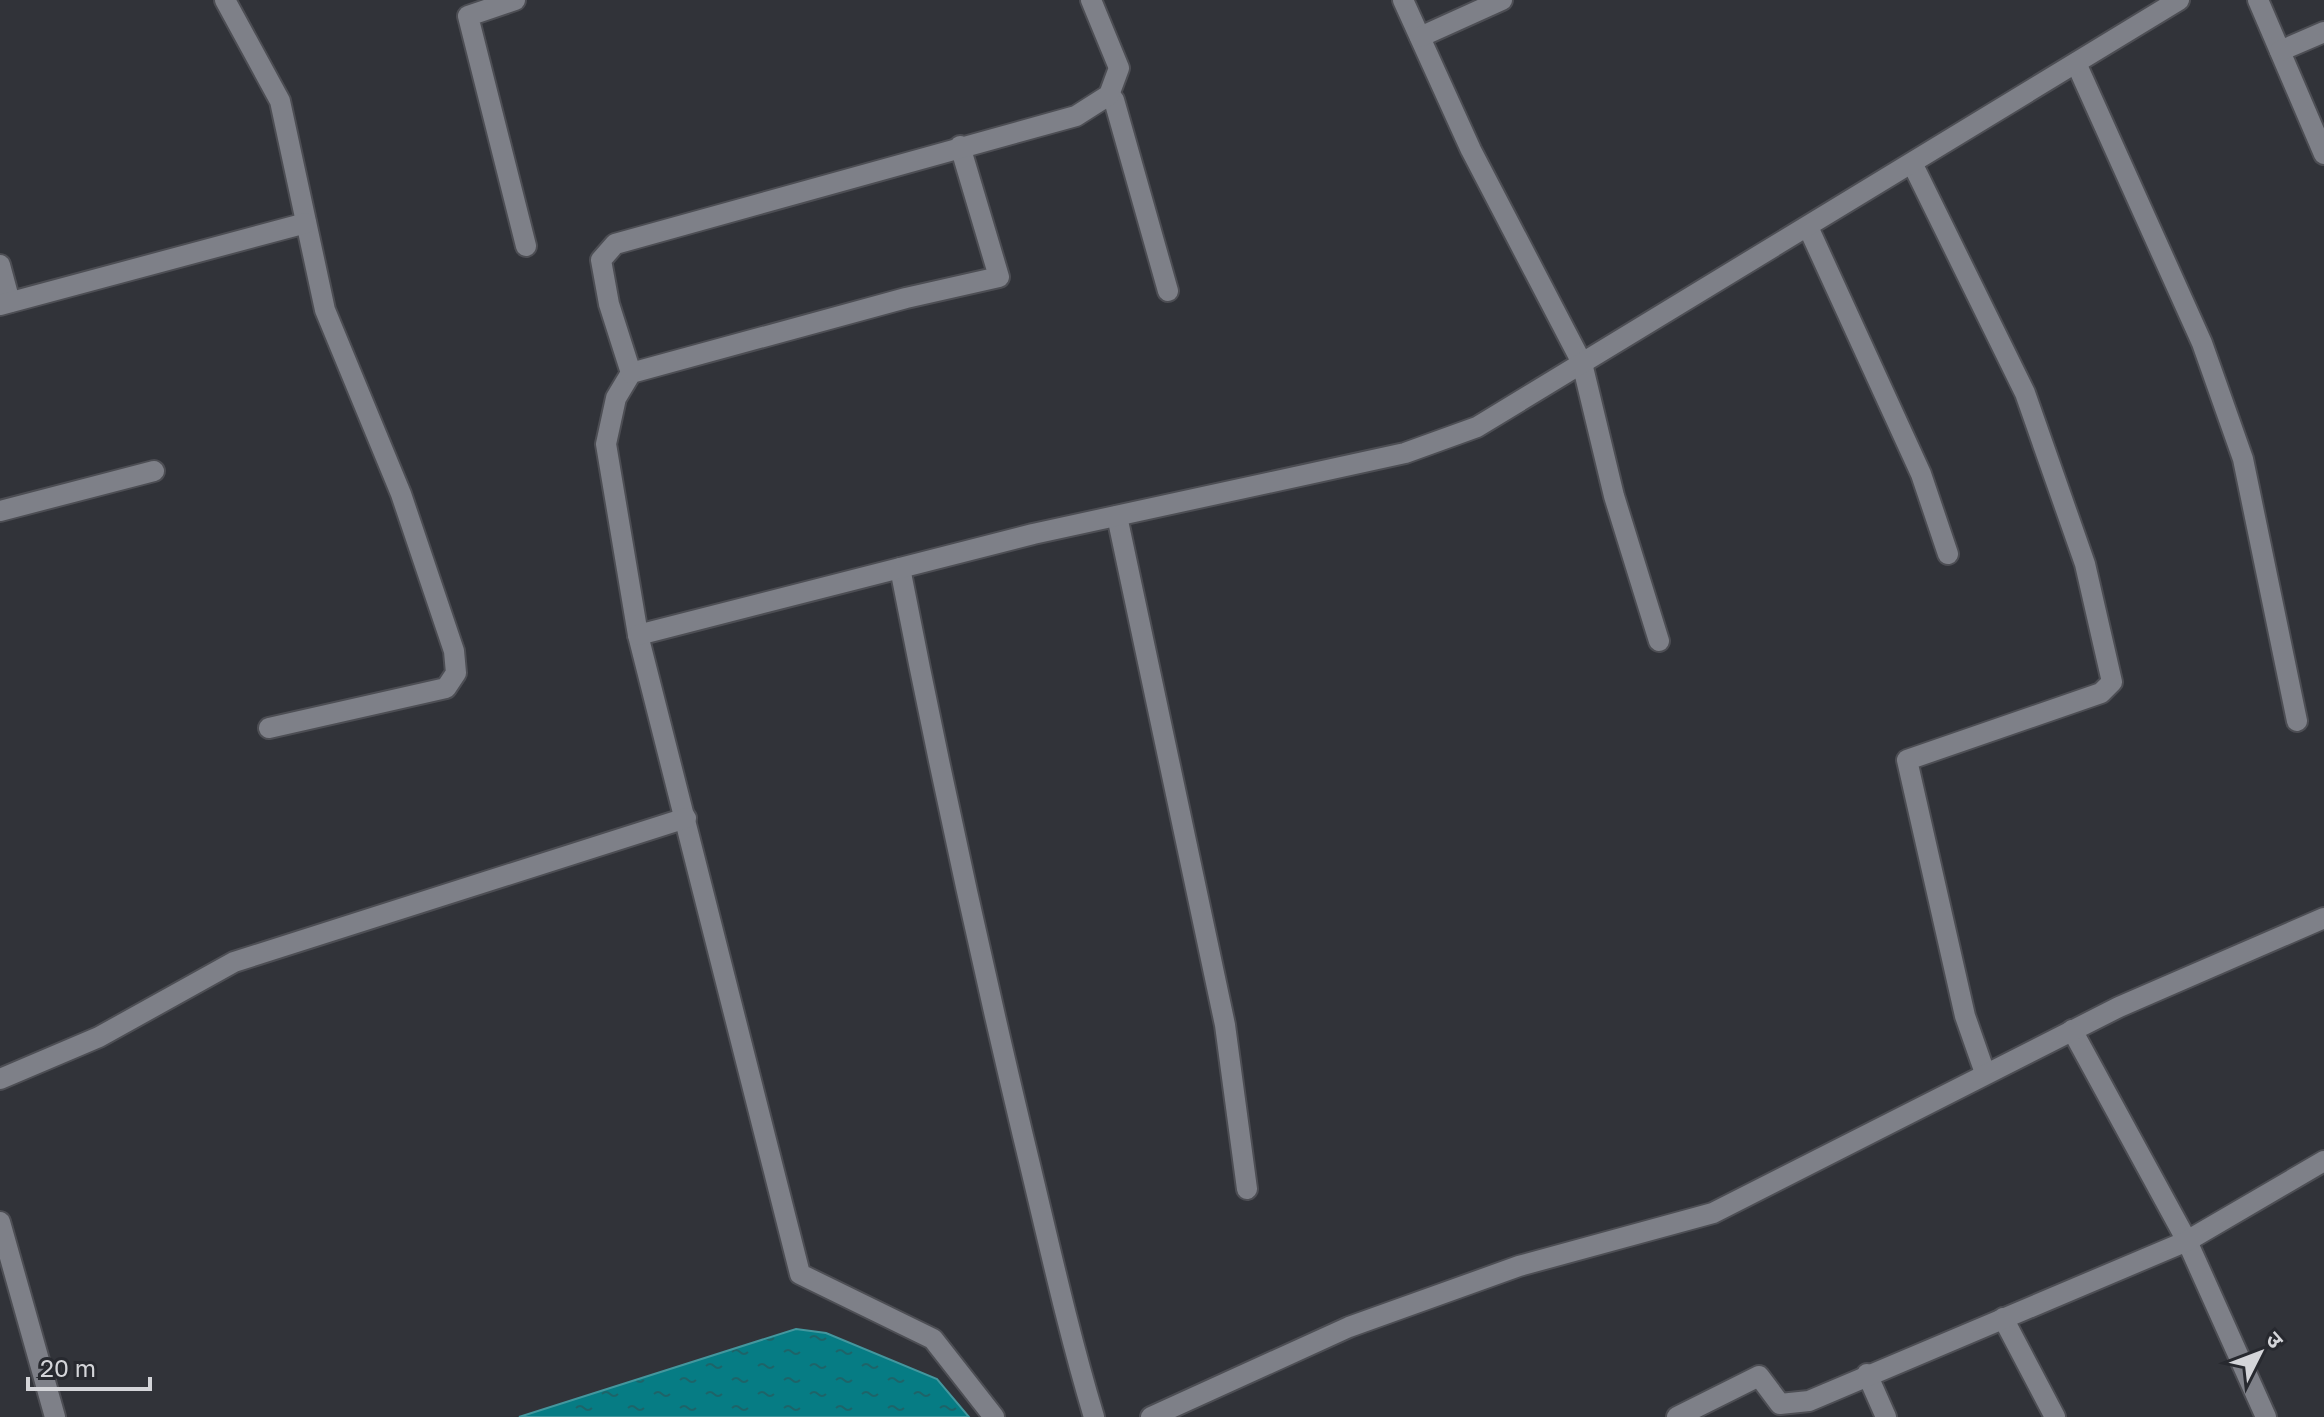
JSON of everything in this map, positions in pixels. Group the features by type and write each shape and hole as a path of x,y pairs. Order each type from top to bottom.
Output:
{"street":[{"path":"225,0 280,101 325,310 401,494 454,651 456,673 446,688 269,728"},
{"path":"515,0 468,16 526,246"},
{"path":"631,373 609,304 601,260 615,244 1076,116 1109,95 1119,68 1091,0"},
{"path":"1403,0 1471,150 1582,363 1614,496 1659,641"},
{"path":"1420,37 1502,0"},
{"path":"638,635 1117,516 1405,453 1477,427 2179,0"},
{"path":"2258,0 2324,154"},
{"path":"2280,51 2324,32"},
{"path":"2076,63 2202,343 2243,459 2297,721"},
{"path":"1109,95 1114,100 1168,291"},
{"path":"960,146 999,277 906,298 631,373 616,398 606,444 638,635 800,1274 933,1339 994,1417"},
{"path":"1912,163 2025,393 2085,564 2112,682 2101,693 1907,760 1965,1016 1985,1073"},
{"path":"0,265 5,304 306,223"},
{"path":"1808,227 1921,474 1948,554"},
{"path":"0,511 154,471"},
{"path":"1117,516 1225,1025 1247,1189"},
{"path":"900,568 939,767 1000,1038 1062,1308 1094,1417"},
{"path":"0,1079 99,1037 234,962 686,818"},
{"path":"1151,1417 1349,1327 1519,1266 1713,1213 2072,1030 2324,918"},
{"path":"2072,1030 2187,1241 2266,1417"},
{"path":"1677,1417 1759,1376 1780,1404 1809,1401 2187,1241 2324,1161"},
{"path":"0,1222 55,1417"},
{"path":"2003,1318 2055,1417"},
{"path":"1867,1374 1886,1417"}],"water":[{"path":"796,1329 826,1333 937,1379 969,1417 519,1417"}]}
